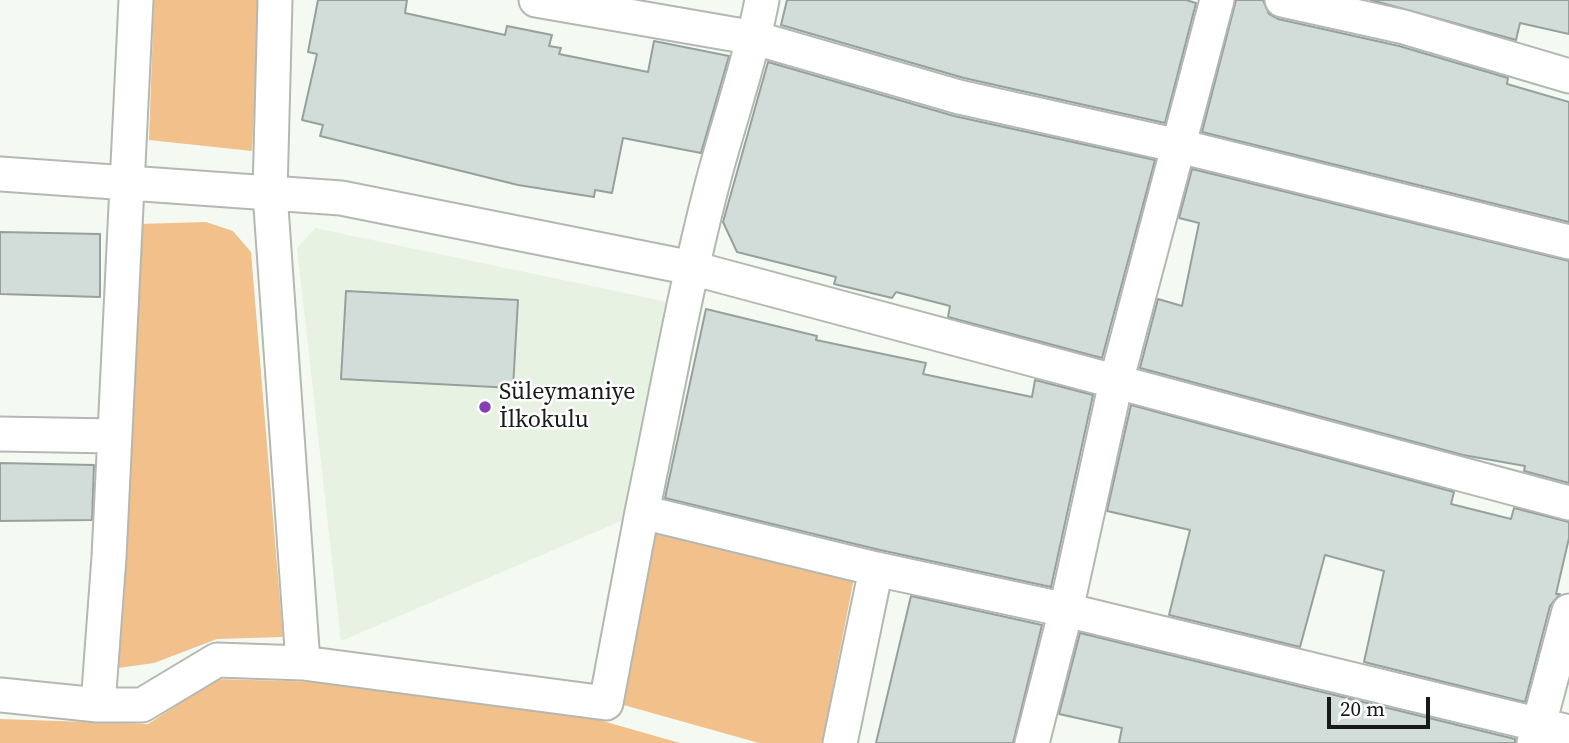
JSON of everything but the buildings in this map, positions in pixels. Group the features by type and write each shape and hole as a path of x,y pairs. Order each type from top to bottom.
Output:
{"street":[{"path":"98,705 136,0"},
{"path":"275,0 270,192 303,663"},
{"path":"536,0 755,38 959,97 1179,146 1569,242"},
{"path":"0,695 98,705 142,705 217,660 303,663 606,703 692,268 712,182 755,38 762,0"},
{"path":"1032,743 1066,610 1116,382 1217,0"},
{"path":"1282,0 1405,27 1569,76"},
{"path":"0,174 341,198 692,268 1569,503"},
{"path":"0,434 114,436"},
{"path":"642,512 876,569 1066,610 1547,733 1569,611"},
{"path":"839,743 876,569"}],"shaded area":[{"path":"154,0 260,0 252,151 149,140"},
{"path":"206,222 233,231 251,252 283,637 217,639 154,663 118,668 139,224"},
{"name":"Süleymaniye İlkokulu","path":"315,228 668,302 642,512 341,641 297,248"},
{"path":"658,526 854,578 822,743 759,743 620,704"},
{"path":"217,679 354,683 585,716 680,743 0,743 0,719 148,724"}],"place":[{"name":"Süleymaniye İlkokulu","path":"485,407"}]}
